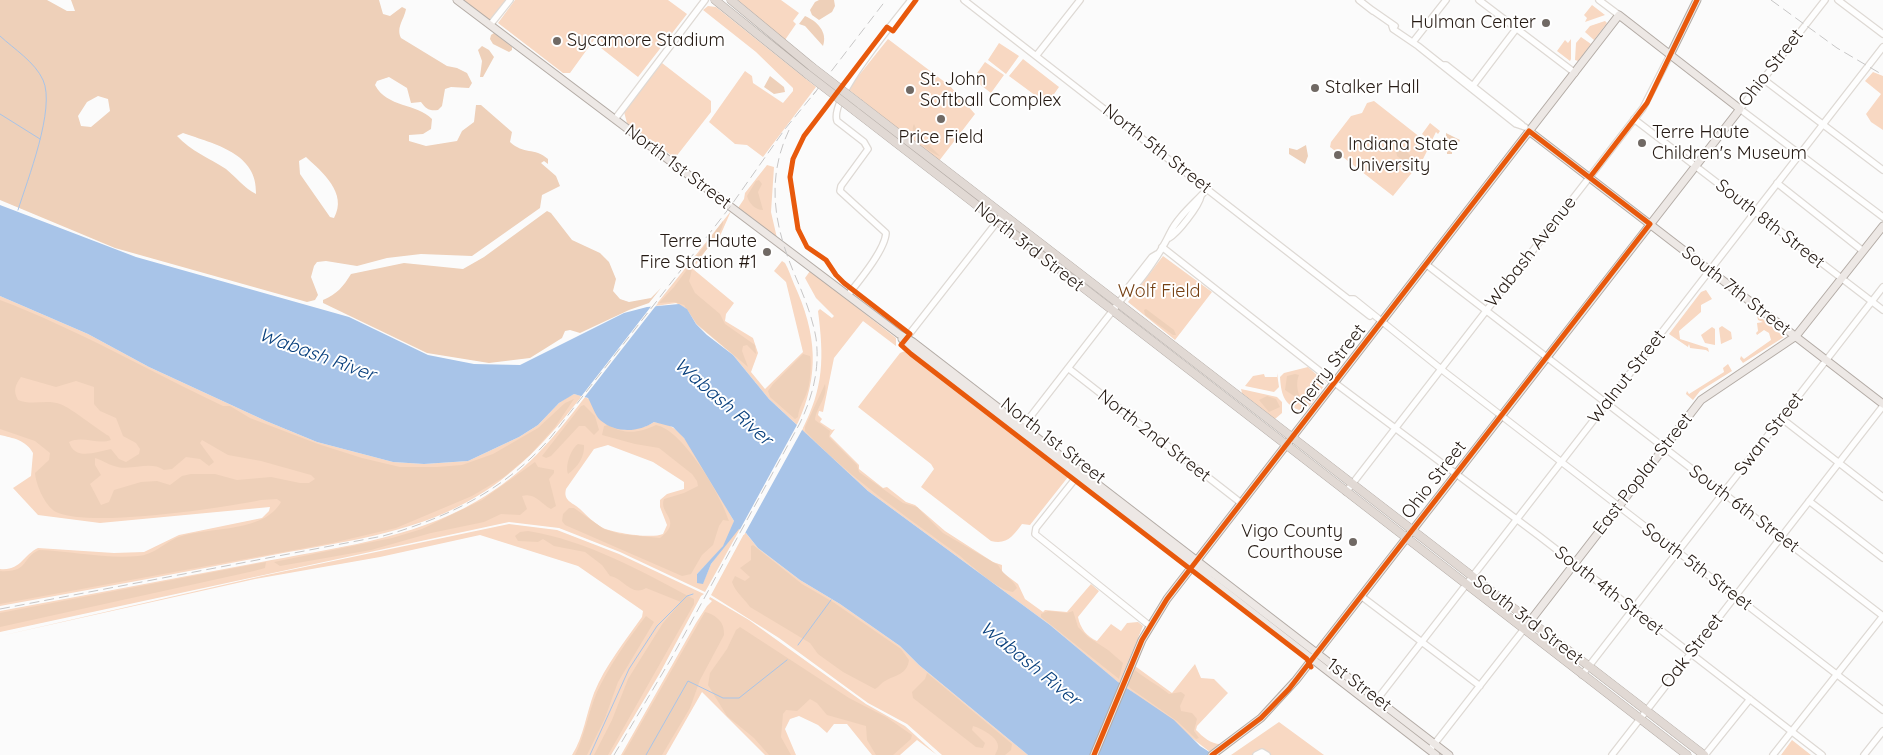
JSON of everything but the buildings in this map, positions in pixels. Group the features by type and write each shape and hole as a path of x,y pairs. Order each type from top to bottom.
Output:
{"highway":[{"name":"North 3rd Street","path":"715,0 858,108 997,222 1346,492"},
{"name":"North 3rd Street","path":"731,0 809,70"},
{"name":"North 3rd Street","path":"858,108 1003,214 1352,484"},
{"name":"South 3rd Street","path":"1352,484 1704,755"},
{"name":"South 3rd Street","path":"1346,492 1687,755"}],"main road":[{"name":"North 1st Street","path":"457,0 848,295 1194,563"},
{"name":"Wabash Avenue","path":"1670,55 1697,0"},
{"path":"1619,16 1740,109"},
{"name":"Cherry Street","path":"1094,755 1150,626 1194,563 1336,381 1379,321 1427,265 1527,129 1619,16"},
{"name":"Ohio Street","path":"1212,755 1271,708 1314,657 1740,109"},
{"name":"South 7th Street","path":"1527,129 1883,405"},
{"name":"East Poplar Street","path":"1524,629 1663,448 1706,396 1796,336 1883,226"},
{"name":"1st Street","path":"1194,563 1375,703 1450,755"},
{"name":"1st Street","path":"1375,703 1433,753"}],"street":[{"path":"490,25 510,0"},
{"path":"615,119 705,0"},
{"path":"848,295 879,251 886,236 884,228 840,191 841,186 868,150 864,142 837,121 836,108 846,87 911,0"},
{"name":"North 5th Street","path":"964,0 1350,299 1360,304 1441,369"},
{"path":"1036,56 1080,0"},
{"path":"1359,0 1410,37 1413,42 1443,65 1444,68 1472,87 1516,124 1527,129"},
{"path":"1413,42 1446,0"},
{"path":"1479,0 1575,72"},
{"path":"1599,0 1619,16"},
{"name":"Ohio Street","path":"1740,109 1825,0"},
{"path":"1838,0 1883,34"},
{"path":"1472,87 1516,29"},
{"name":"Walnut Street","path":"1375,703 1465,584 1883,47"},
{"name":"Wabash Avenue","path":"1346,492 1649,99 1670,55"},
{"path":"1763,79 1883,170"},
{"path":"1740,109 1883,217"},
{"name":"South 8th Street","path":"1634,119 1841,280 1883,310"},
{"path":"1777,183 1863,251"},
{"path":"1021,428 1152,257 1157,254 1179,228 1208,188"},
{"path":"905,340 1003,214"},
{"name":"South 4th Street","path":"1162,247 1822,755"},
{"name":"South 6th Street","path":"1427,265 1883,616"},
{"name":"Swan Street","path":"1582,675 1676,551 1883,287"},
{"name":"North 2nd Street","path":"1068,368 1241,503"},
{"name":"South 5th Street","path":"1441,369 1883,710"},
{"name":"Oak Street","path":"1612,755 1883,405"},
{"path":"1781,418 1883,497"},
{"path":"1079,474 1034,532 1036,536 1150,626"},
{"path":"1809,501 1883,558"},
{"path":"1361,596 1480,686"},
{"path":"1774,755 1883,616"},
{"name":"East Poplar Street","path":"1433,753 1435,744 1524,629"},
{"path":"1704,755 1750,699"},
{"path":"1864,755 1883,731"},
{"path":"1256,755 1262,752 1267,755"}],"green space":[{"path":"461,0 508,0 489,21"},
{"name":"Sycamore Stadium","path":"515,0 668,0 687,14 638,77 601,48 604,44 596,37 570,73 563,73 498,23"},
{"path":"738,0 781,0 799,13 793,21 796,24 785,40"},
{"path":"1592,5 1605,15 1585,22 1587,18 1584,15"},
{"path":"708,6 716,7 816,87 763,157 747,145 735,144 709,122 745,71 752,76 753,83 783,103 793,91 793,88 756,52 703,10"},
{"path":"1605,21 1607,23 1594,40 1585,32 1590,26"},
{"path":"1581,37 1591,44 1578,61 1575,60 1576,43"},
{"path":"888,39 950,86 975,114 939,161 848,89"},
{"path":"1571,39 1570,61 1557,51 1565,40 1568,43"},
{"path":"999,43 1019,56 1006,74 988,60"},
{"path":"1023,59 1059,87 1047,104 1009,76"},
{"path":"985,62 1004,75 991,93 973,79"},
{"path":"662,63 711,101 711,112 675,158 627,123 624,112"},
{"path":"1873,72 1883,76 1883,130 1871,122 1866,114 1881,94 1865,81"},
{"path":"1374,101 1430,145 1423,159 1393,196 1330,147 1331,142 1351,116 1362,113 1367,103"},
{"path":"1430,123 1440,131 1438,134 1436,132 1431,142 1422,134"},
{"path":"767,165 774,167 771,212 777,238 738,208 744,199 745,193"},
{"path":"731,211 720,236 722,247 713,240 693,269 734,303 726,314 725,321 753,338 758,353 751,372 765,389 803,352 786,282 774,271 782,261 785,263 802,302 811,337 813,354 809,389 797,425 769,399 733,355 696,324 687,309 676,303 655,306"},
{"name":"Wolf Field","path":"1163,256 1212,292 1175,340 1128,302"},
{"path":"810,271 896,338 896,346 863,321 834,358 823,412 819,411 818,415 822,419 820,422 832,430 835,429 830,436 859,465 859,469 883,488 887,487 906,502 915,505 945,531 993,562 1002,565 1002,572 1018,584 1025,599 1043,612 1045,610 1067,612 1091,584 1099,591 1078,617 1087,635 1097,641 1111,624 1121,631 1127,623 1138,622 1143,626 1119,683 1050,625 868,491 802,430 815,400 820,372 821,343 818,311 820,309 832,318 834,316 816,298 805,278"},
{"path":"1706,290 1712,299 1701,305 1701,312 1679,331 1680,339 1708,348 1709,352 1690,348 1689,344 1688,347 1669,334 1701,292"},
{"path":"0,296 88,334 149,367 266,421 317,442 393,462 424,464 468,461 519,437 538,425 559,403 568,397 574,394 582,396 544,441 501,480 467,502 422,522 351,541 0,606 0,569 13,568 38,548 114,553 144,552 179,535 262,518 269,511 270,507 100,523 38,515 13,488 31,476 33,453 23,442 0,435"},
{"path":"1757,315 1771,325 1769,327 1771,326 1784,337 1743,363 1740,359 1741,356 1744,359 1771,340 1769,333 1764,330 1757,335 1757,323 1763,322 1758,320"},
{"path":"1722,326 1731,332 1732,339 1721,344 1719,328"},
{"path":"1712,327 1715,329 1715,345 1705,343 1701,335"},
{"path":"905,351 1068,477 1030,525 1022,524 1009,539 1001,542 991,541 921,487 934,469 931,464 858,407 900,353"},
{"path":"1728,364 1732,371 1700,391 1693,400 1686,394 1687,391 1689,394 1724,372 1723,368"},
{"path":"1308,367 1326,383 1309,407 1299,410 1286,401 1281,388 1280,377 1284,373"},
{"path":"1277,373 1279,387 1274,392 1245,386 1253,376 1264,374 1265,377 1277,377"},
{"path":"1241,389 1277,397 1282,402 1282,413 1275,419 1242,393"},
{"path":"585,397 596,406 608,423 614,427 631,429 643,427 654,422 663,424 672,427 689,444 706,470 734,521 730,536 697,574 703,583 711,564 737,529 740,529 705,592 620,552 559,528 509,522 0,632 0,611 342,547 398,534 425,525 477,501 509,479 537,455","holes":["608,445 653,462 684,482 684,489 667,494 660,500 660,507 667,525 663,534 641,536 606,529 593,521 567,499 566,489 594,449"]},
{"path":"509,524 557,530 619,554 704,594 701,596 660,673 611,755 572,755 579,740 594,693 616,654 642,617 643,611 578,566 480,535 380,557 255,579 0,636 262,576"},
{"path":"745,532 758,548 800,580 840,604 900,646 919,665 1028,755 942,755 907,724 868,703 779,638 711,595"},
{"path":"710,597 749,620 866,704 905,726 937,755 917,740 900,755 872,755 847,724 834,724 827,733 818,725 799,716 790,719 785,729 796,755 765,755 702,692 666,755 621,755 696,623 712,601 709,599"},
{"path":"1195,664 1201,678 1214,679 1228,693 1197,726 1196,730 1204,738 1213,743 1220,744 1210,752 1126,687 1135,666 1172,693"},
{"path":"1279,722 1324,755 1231,755"},
{"path":"1792,740 1811,755 1781,755"}],"shaded area":[{"path":"0,0 47,0 67,11 75,11 71,0 379,0 383,14 390,16 402,7 406,9 399,30 401,38 447,66 467,73 472,83 469,88 451,87 445,89 442,106 438,110 430,110 421,102 411,103 407,88 389,77 377,81 375,85 387,98 418,110 432,119 431,129 423,134 409,135 409,141 426,146 457,141 462,131 474,122 476,105 481,105 512,132 510,142 520,148 543,155 548,159 548,164 544,161 541,163 556,176 560,186 542,195 540,208 472,256 421,254 387,258 357,266 326,261 317,262 311,277 318,295 315,300 307,302 115,248 0,200","holes":["98,96 108,99 110,111 91,127 81,126 78,116 87,102","183,133 208,141 232,152 250,169 255,180 256,194 244,186 226,169 194,150 177,136","306,157 326,176 336,192 338,200 334,218 330,217 300,174 299,161"]},
{"path":"819,0 834,0 835,6 832,12 819,20 812,15 810,10 815,2"},
{"path":"805,16 814,21 823,32 823,46 805,26 799,24"},
{"path":"494,33 512,47 512,50 509,52 493,44 490,39"},
{"path":"482,46 489,50 494,57 483,77 480,77 482,61 478,50"},
{"path":"770,76 784,87 785,92 774,94 764,87"},
{"path":"914,124 919,135 940,156 931,152 921,143 914,133"},
{"path":"1446,133 1460,140 1455,151 1452,149 1452,154 1447,154"},
{"path":"1398,143 1411,156 1419,158 1417,164 1411,167 1397,156 1395,145"},
{"path":"1306,145 1308,156 1305,164 1289,154 1289,148 1297,150"},
{"path":"759,180 762,184 758,192 763,210 753,206 747,196 756,181"},
{"path":"547,211 551,213 572,240 600,253 609,262 616,279 613,291 620,299 629,302 651,298 661,288 649,303 629,310 580,333 570,330 565,331 562,338 530,358 489,363 427,353 323,303 323,300 339,290 351,274 404,263 463,269 484,257"},
{"path":"723,221 716,238 693,266 689,281 695,293 720,314 725,324 755,345 756,354 747,345 743,346 742,351 748,367 697,324 684,305 674,302 659,303 674,287"},
{"path":"0,300 85,337 223,406 230,406 250,418 318,444 362,458 400,467 462,465 493,454 538,428 565,403 574,399 555,427 530,455 504,477 472,496 396,528 332,543 0,604 0,571 16,570 33,553 39,550 126,557 143,555 176,538 189,534 248,524 273,512 281,502 277,499 261,500 188,512 126,517 97,518 56,512 48,505 42,495 35,473 49,460 50,453 35,441 0,429","holes":["21,377 56,387 76,381 94,387 94,404 100,411 116,418 123,436 136,443 140,449 139,454 126,462 119,459 111,449 86,454 76,452 69,442 79,439 111,440 109,436 60,404 23,402 18,400 15,388","202,440 228,455 261,461 311,475 315,479 309,483 300,483 271,477 237,480 215,474 191,474 182,476 170,485 157,481 141,482 114,490 109,502 101,505 90,484 101,475 95,465 95,458 111,465 127,468 152,466 164,470 172,469 186,457 200,459 209,466 214,462 200,443"]},
{"path":"1146,309 1174,330 1176,335 1173,335 1145,315 1144,310"},
{"path":"803,354 810,356 810,380 798,417 795,419 770,397 768,391"},
{"path":"1299,375 1297,383 1298,392 1300,397 1304,398 1306,404 1285,390 1287,376"},
{"path":"825,384 825,394 815,420 830,431 829,437 857,465 859,472 903,503 917,507 943,533 998,565 1017,588 1013,592 1007,591 993,583 880,497 841,466 805,431 805,427"},
{"path":"1267,396 1276,399 1280,407 1269,412 1259,400"},
{"path":"584,405 595,416 599,430 594,435 585,426 579,426 551,456 546,458 542,456 581,406"},
{"path":"608,425 626,432 644,430 656,425 667,429 689,451 710,481 729,521 723,520 713,545 702,555 691,574 682,576 565,525 562,521 563,514 569,508 574,508 604,529 620,534 660,538 667,532 670,526 669,517 664,509 664,499 684,493 698,486 692,474 659,448 602,435 604,426"},
{"path":"578,444 584,445 582,457 578,465 568,474 569,458"},
{"path":"535,462 538,467 554,470 549,479 556,506 551,509 534,497 527,495 522,496 527,509 520,515 501,514 484,522 431,533 371,550 280,566 274,562 392,538 422,529 482,500"},
{"path":"528,531 550,535 593,549 694,599 694,604 608,755 594,755 612,720 628,679 663,623 681,602 646,588 641,590 632,589 620,580 610,576 602,565 585,552 554,546 543,539 538,542 518,541 515,536 520,532"},
{"path":"753,545 802,584 833,602 901,649 909,660 906,669 875,689 843,672 818,654 810,643 750,607 735,589 732,582 735,576 745,581 750,577 740,568 751,560 751,546"},
{"path":"266,562 265,568 254,571 0,627 0,613"},
{"path":"1048,611 1067,613 1073,611 1078,627 1088,637 1123,663 1119,679 1041,617 1041,614"},
{"path":"705,612 719,620 723,626 724,635 700,680 690,708 662,755 623,755"},
{"path":"646,616 654,622 618,682 605,718 587,755 575,755 597,692 607,672"},
{"path":"740,627 849,698 886,717 912,735 911,739 893,755 876,755 867,740 866,726 827,715 817,703 810,699 797,711 786,710 783,714 781,737 791,755 769,755 754,738 727,716 708,685 710,673 727,649 736,630"},
{"path":"1135,670 1169,694 1181,692 1185,695 1180,706 1181,711 1192,713 1197,719 1194,731 1199,738 1196,739 1177,721 1130,688 1128,685"},
{"path":"927,673 1012,744 1011,750 1005,755 995,755 998,747 996,740 973,726 972,730 985,743 983,748 976,747 913,698 912,692 925,679"}],"water":[{"name":"Wabash River","path":"0,205 136,257 349,317 428,355 474,364 520,365 624,313 647,307 679,304 687,309 696,324 707,335 733,355 769,399 868,491 1050,625 1118,682 1174,720 1200,746 1214,755 1028,755 919,665 900,646 840,604 800,580 758,548 746,533 739,529 711,564 703,584 697,583 697,574 723,546 734,521 684,438 673,427 654,422 634,430 613,427 598,418 588,398 574,394 559,403 538,425 519,437 468,461 424,464 393,462 317,442 266,421 149,367 88,334 0,296"}],"pier":[{"path":"658,303 583,399 580,398 653,304"},
{"path":"798,423 803,427 802,430 744,535 738,533"}],"waterway":[{"path":"0,36 35,67 43,80 46,92 46,108 39,145 18,210"},
{"path":"0,114 40,139"},
{"path":"590,755 629,669 657,626 687,596 693,594"},
{"path":"798,645 831,600"},
{"path":"646,755 688,681 723,698 739,698 787,660"}],"railway":[{"path":"813,95 886,0"},
{"path":"1771,0 1837,48 1883,75"},
{"path":"0,609 383,536 430,520 475,499 515,472 551,437 730,207 785,129 817,90"},
{"path":"614,755 671,659 800,423 809,403 816,371 816,338 810,313 787,255 775,202 777,166 789,130"}],"cycle path":[{"path":"916,0 893,31 887,27 804,136 793,159 790,177 798,229 807,247 826,260 844,283 910,334 901,345 911,354 1307,659 1311,667"},
{"path":"1590,177 1647,103 1697,0"},
{"path":"1094,755 1142,640 1167,599 1529,131 1650,224 1289,689 1261,718 1212,755"}],"place":[{"name":"Hulman Center","path":"1546,23"},
{"name":"Sycamore Stadium","path":"557,41"},
{"name":"Stalker Hall","path":"1315,88"},
{"name":"St. John Softball Complex","path":"910,90"},
{"name":"Price Field","path":"941,119"},
{"name":"Terre Haute Children's Museum","path":"1642,143"},
{"name":"Indiana State University","path":"1338,155"},
{"name":"Terre Haute Fire Station #1","path":"767,252"},
{"name":"Vigo County Courthouse","path":"1353,542"}]}
